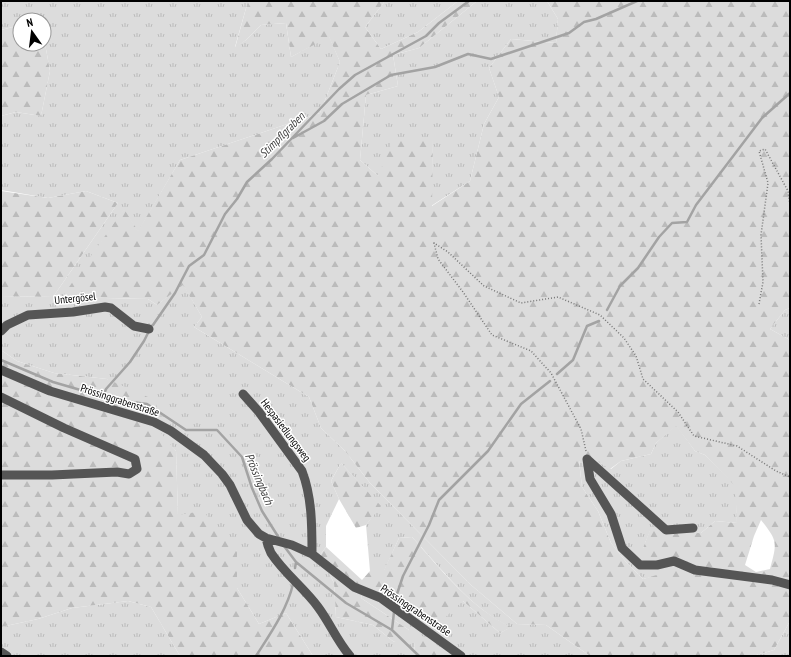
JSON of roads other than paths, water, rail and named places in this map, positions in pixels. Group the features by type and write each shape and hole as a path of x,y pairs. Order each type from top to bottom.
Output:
{"street":[{"name":"Untergösel","path":"1,331 7,325 28,315 73,312 105,307 112,308 134,326 149,329"},
{"name":"Prössinggrabenstraße","path":"1,370 50,391 154,422 171,431 204,455 222,474 230,485 253,529 266,538 302,549 312,554 354,587 381,598 461,656"},
{"name":"Hespasiedlungsweg","path":"243,394 260,412 302,471 305,479 312,520 312,554"},
{"path":"1,397 64,428 135,459 136,469 129,474 117,472 52,476 1,475"},
{"path":"693,528 666,530 587,459 590,479 611,514 622,548 640,565 657,566 674,561 695,570 772,580 790,585"},
{"path":"266,538 270,552 282,568 295,580 318,607 350,656"},
{"path":"1,652 7,656"}],"waterway":[{"name":"Stimpflgraben","path":"153,325 175,293 189,266 204,255 225,214 237,199 247,182 272,159 339,89 355,75 426,36 439,23 469,1"},
{"path":"293,138 324,121 342,104 391,75 435,67 468,54 491,59 569,33 584,22 596,19 637,1"},
{"path":"607,310 620,286 638,268 659,237 672,223 687,222 696,205 762,118 790,93"},
{"path":"557,374 573,360 587,326 599,321"},
{"name":"Stimpflgraben","path":"103,397 106,389 130,362 148,333"},
{"name":"Prössingbach","path":"1,360 53,382 115,400 147,404 186,430 217,430 242,457 252,488 262,511 279,538"},
{"path":"395,600 403,576 429,525 439,500 488,451 521,404 550,381"},
{"name":"Prössingbach","path":"284,546 296,562 346,603 392,630 419,656"},
{"name":"Prössingbach","path":"295,568 296,562"},
{"path":"256,656 287,603 293,584"},
{"path":"392,630 394,612"}]}
